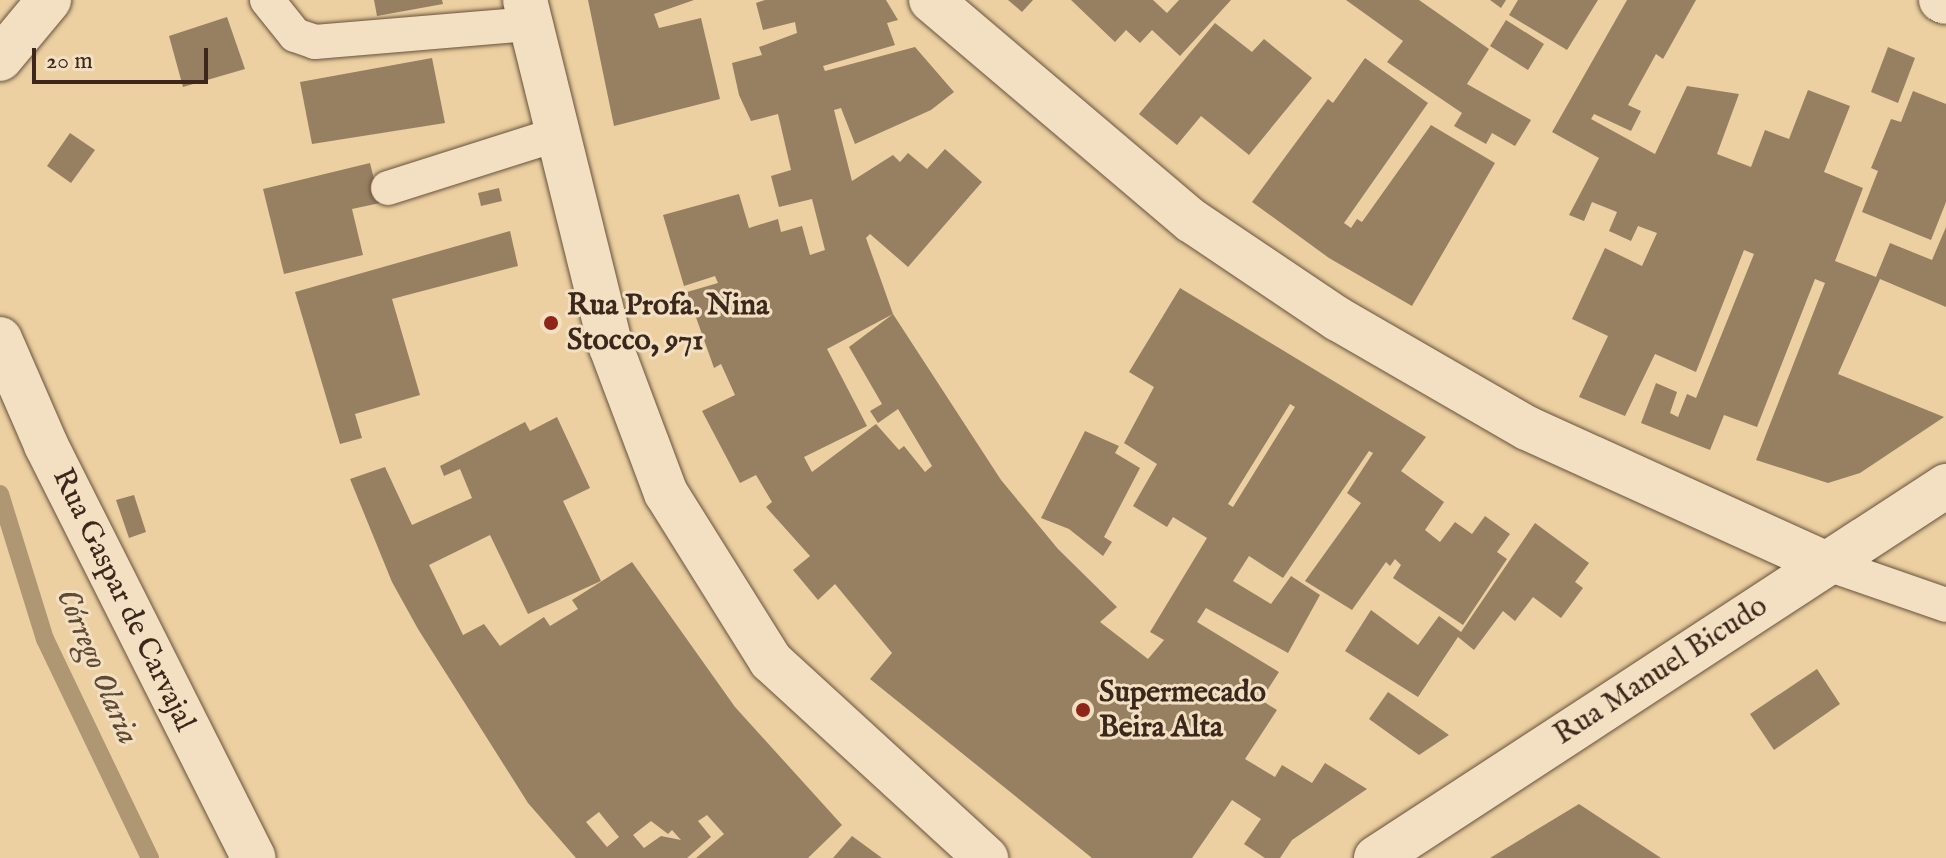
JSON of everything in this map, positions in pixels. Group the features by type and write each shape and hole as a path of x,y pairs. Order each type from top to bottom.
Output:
{"street":[{"path":"0,59 49,0"},
{"path":"931,0 1192,221 1338,319 1527,428 1825,563"},
{"path":"528,12 611,347 666,493 771,661 986,858"},
{"name":"Rua Gaspar de Carvajal","path":"0,339 74,501 254,858"},
{"name":"Rua Manuel Bicudo","path":"1376,858 1946,486"}],"lane":[{"path":"267,0 295,35 315,42 528,12"},
{"path":"388,188 558,134"},
{"path":"1825,563 1946,605"}],"building":[{"path":"374,0 442,0 443,4 377,16"},
{"path":"588,0 694,0 654,14 659,28 701,18 720,99 614,126"},
{"path":"765,0 886,0 898,20 887,23 895,45 823,66 825,71 915,47 954,92 931,110 855,144 841,108 834,110 852,181 893,155 900,162 908,153 927,169 945,149 982,182 908,267 870,234 866,238 893,314 1001,480 1058,549 1117,607 1100,622 1148,659 1164,640 1150,632 1207,538 1173,517 1167,527 1133,506 1157,464 1124,443 1154,387 1129,372 1180,288 1426,437 1401,471 1444,502 1425,530 1440,542 1455,522 1472,534 1485,516 1510,534 1497,552 1507,559 1463,625 1393,578 1401,565 1395,559 1390,566 1386,562 1352,610 1305,581 1361,503 1347,493 1373,453 1369,451 1283,578 1249,556 1233,581 1271,604 1291,576 1320,595 1288,653 1206,608 1197,622 1279,672 1261,700 1277,710 1245,759 1275,777 1282,765 1312,783 1325,763 1367,789 1292,840 1280,858 1265,858 1244,844 1261,819 1232,800 1192,858 1092,858 870,679 892,653 835,584 818,600 793,570 810,556 766,507 772,502 756,475 740,483 702,411 735,395 721,364 714,368 687,292 718,283 715,276 684,286 663,215 739,194 749,228 778,219 781,232 802,226 810,255 825,250 812,199 779,207 771,176 791,170 778,114 751,121 739,95 732,63 762,55 759,47 797,33 795,22 763,30 756,3","holes":["893,314 849,347 882,404 870,411 878,423 898,409 932,466 925,472 904,446 899,450 876,424 812,472 804,457 867,426 827,349","1290,404 1295,407 1233,507 1228,504"]},
{"path":"1008,0 1033,0 1022,12"},
{"path":"1071,0 1153,0 1167,13 1179,0 1231,0 1180,56 1152,30 1140,43 1126,30 1115,42"},
{"path":"1346,0 1419,0 1489,49 1467,84 1531,120 1515,146 1492,133 1486,144 1454,126 1462,113 1387,62 1403,41"},
{"path":"1490,0 1506,0 1501,8"},
{"path":"1518,0 1598,0 1567,50 1509,15"},
{"path":"1627,0 1696,0 1663,59 1656,54 1628,105 1641,111 1631,131 1594,114 1591,119 1655,154 1687,86 1739,94 1717,154 1751,167 1765,130 1789,139 1808,90 1850,106 1824,172 1863,188 1835,261 1876,277 1890,243 1932,260 1946,227 1946,307 1880,279 1838,374 1944,417 1860,473 1828,483 1756,460 1825,283 1815,279 1757,427 1724,415 1710,450 1641,423 1656,383 1677,392 1670,413 1678,417 1687,394 1696,398 1754,254 1744,250 1696,372 1655,354 1625,416 1579,397 1608,336 1572,319 1605,248 1642,266 1657,233 1638,226 1631,241 1609,231 1617,212 1592,202 1584,221 1569,215 1599,158 1552,132"},
{"path":"227,17 245,69 183,87 169,36"},
{"path":"1506,20 1544,44 1528,70 1490,46"},
{"path":"1215,23 1252,52 1264,39 1312,78 1249,155 1201,116 1177,145 1139,114"},
{"path":"1888,47 1915,58 1898,103 1871,92"},
{"path":"432,58 445,123 312,144 300,82"},
{"path":"1365,58 1428,103 1344,223 1351,228 1357,219 1362,222 1431,125 1495,163 1412,306 1329,258 1252,202 1328,99 1333,103"},
{"path":"1913,91 1946,104 1946,202 1931,240 1862,212 1878,171 1871,168 1891,119 1901,122"},
{"path":"70,133 95,150 71,183 47,166"},
{"path":"370,163 380,203 352,209 363,255 284,274 263,189"},
{"path":"499,188 502,201 481,206 478,193"},
{"path":"510,231 518,266 392,299 420,395 355,414 362,438 340,444 295,292"},
{"path":"557,417 590,488 563,501 601,581 528,614 490,535 429,565 463,635 484,624 500,646 544,617 550,626 578,609 572,600 632,562 735,707 842,825 808,858 696,858 724,834 707,815 698,821 711,837 687,858 576,858 528,803 418,629 392,582 350,479 385,467 412,525 472,498 460,469 444,476 440,466 525,422 530,431","holes":["599,812 619,837 607,847 586,822","651,821 668,834 672,830 681,840 661,836 644,848 633,835"]},
{"path":"1085,431 1119,446 1115,453 1140,468 1104,537 1112,542 1103,556 1069,529 1041,518"},
{"path":"134,495 146,532 129,538 116,500"},
{"path":"1535,523 1589,563 1575,582 1583,588 1561,618 1533,597 1515,621 1503,611 1474,650 1458,637 1418,697 1345,651 1371,610 1418,645 1439,616 1461,632"},
{"path":"1817,669 1840,704 1774,750 1750,714"},
{"path":"1388,692 1449,735 1419,755 1369,719"},
{"path":"1579,804 1661,858 1490,858"},
{"path":"852,836 882,858 833,858"}],"waterway":[{"name":"Córrego Olaria","path":"0,494 45,639 150,858"}],"place":[{"name":"Rua Profa. Nina Stocco, 971","path":"551,323"},
{"name":"Supermecado Beira Alta","path":"1083,710"}]}
